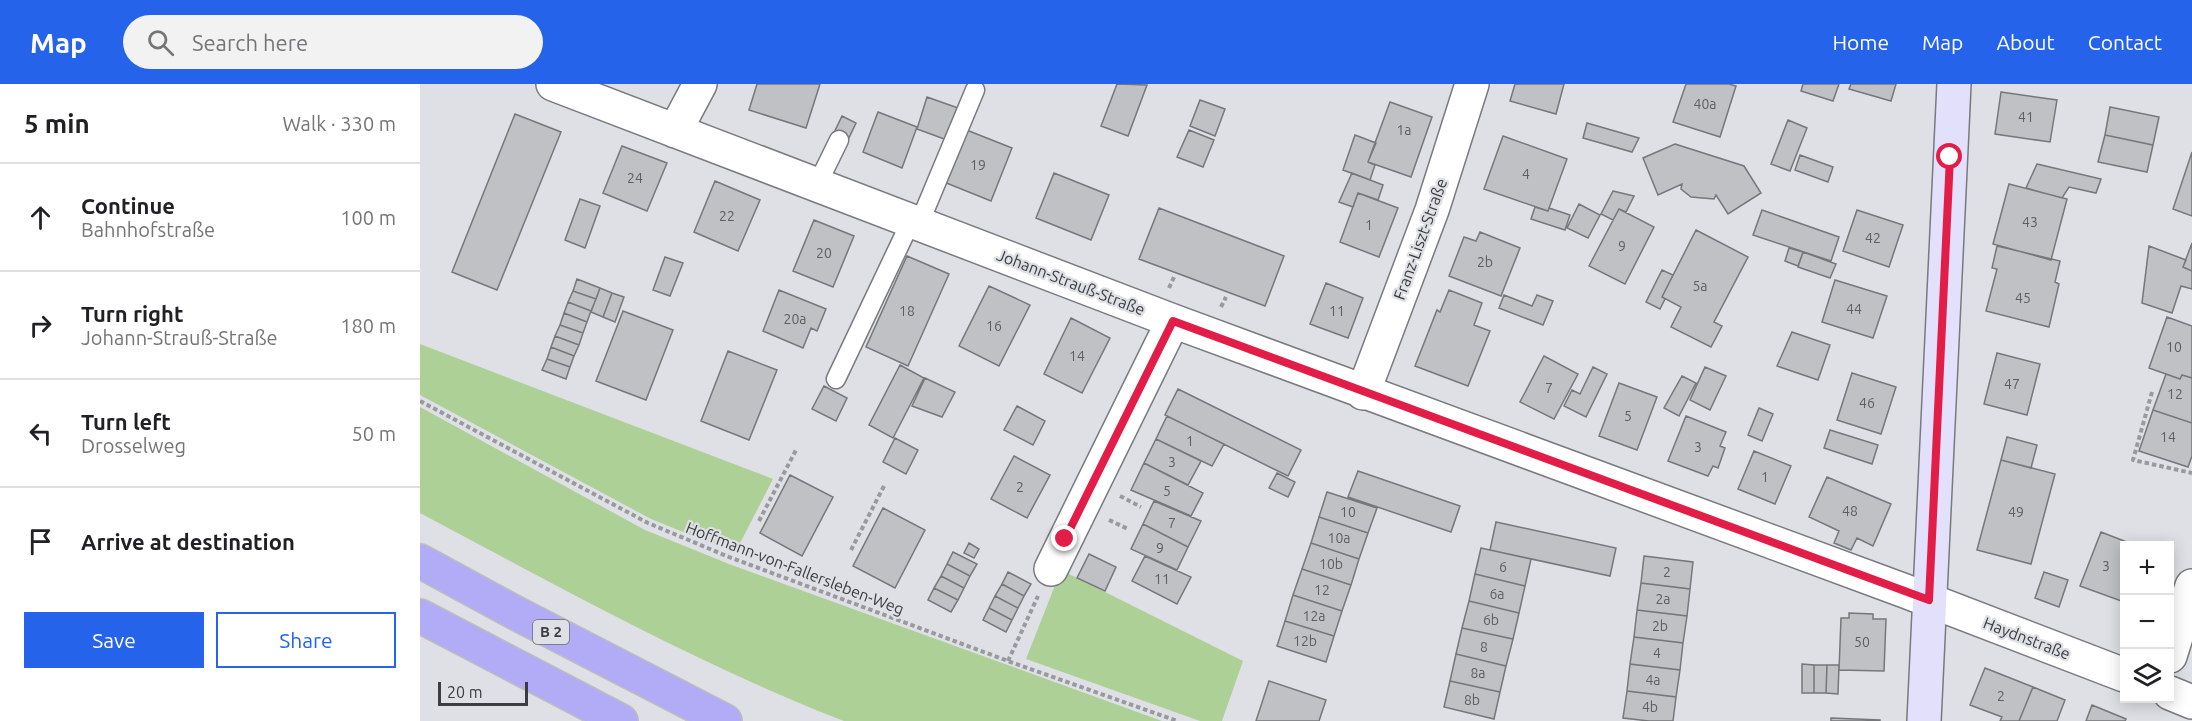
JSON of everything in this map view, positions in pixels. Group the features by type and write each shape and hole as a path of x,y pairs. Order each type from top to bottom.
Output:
{"highway":[{"name":"B 2","path":"420,561 724,721"},
{"path":"420,616 621,721"},
{"path":"682,700 747,721"}],"main road":[{"path":"1924,721 1953,84"}],"street":[{"name":"Johann-Strauß-Straße","path":"554,84 1363,393 1929,600"},
{"path":"675,131 700,84"},
{"name":"Franz-Liszt-Straße","path":"1363,393 1432,210 1472,84"},
{"path":"1051,569 1173,321"},
{"path":"2171,649 2192,586"},
{"name":"Haydnstraße","path":"1929,600 2120,673"},
{"path":"2174,695 2192,702"}],"lane":[{"path":"836,380 915,222 975,90"},
{"path":"817,185 839,140"}],"path":[{"path":"2152,392 2133,460 2192,473"},
{"name":"Hoffmann-von-Fallersleben-Weg","path":"420,401 648,523 729,557 1177,721"},
{"path":"759,521 796,450"},
{"path":"851,550 884,486"},
{"path":"1008,661 1051,569"}],"green space":[{"path":"420,344 773,479 735,553 651,519 420,395"},
{"path":"420,407 645,530 729,564 1162,721 844,721 789,699 682,650 420,513"},
{"path":"1061,570 1243,661 1222,721 1200,721 1026,659"}],"building":[{"path":"757,84 820,84 806,128 749,110"},
{"path":"1117,84 1147,85 1128,136 1101,126"},
{"path":"1515,84 1564,84 1556,114 1510,101"},
{"path":"1686,84 1736,86 1720,137 1673,122"},
{"path":"1803,84 1839,84 1833,101 1801,91"},
{"path":"1851,84 1896,84 1891,101 1849,89"},
{"path":"2001,92 2057,100 2050,142 1995,134"},
{"path":"927,97 958,108 947,140 917,129"},
{"path":"1200,100 1225,109 1215,136 1190,126"},
{"path":"1390,102 1432,117 1411,177 1368,162"},
{"path":"2110,107 2159,117 2153,145 2105,135"},
{"path":"878,112 917,127 902,168 863,152"},
{"path":"515,114 561,132 497,290 452,272"},
{"path":"842,116 856,123 846,144 832,137"},
{"path":"1788,120 1807,128 1790,171 1771,164"},
{"path":"1587,123 1639,138 1632,152 1583,138"},
{"path":"964,129 1012,148 991,201 944,182"},
{"path":"1189,130 1214,140 1203,167 1177,157"},
{"path":"1355,135 1376,143 1368,162 1375,165 1370,180 1343,170"},
{"path":"2105,135 2153,145 2147,172 2098,162"},
{"path":"1503,136 1567,159 1548,211 1484,189"},
{"path":"1675,144 1744,166 1761,193 1728,214 1716,195 1714,199 1691,197 1681,189 1682,184 1658,195 1643,158"},
{"path":"622,146 667,163 647,211 603,193"},
{"path":"2192,152 2192,216 2173,209"},
{"path":"1800,155 1833,167 1828,182 1795,170"},
{"path":"2037,164 2101,179 2096,193 2069,187 2062,198 2026,188"},
{"path":"1054,173 1109,195 1091,240 1036,218"},
{"path":"1352,173 1383,185 1378,200 1358,193 1353,207 1339,202"},
{"path":"715,181 760,200 738,251 694,232"},
{"path":"2009,184 2067,199 2051,260 1993,244"},
{"path":"1613,191 1634,196 1626,212 1619,209 1613,220 1601,214"},
{"path":"1358,193 1398,208 1379,257 1340,242"},
{"path":"580,199 600,206 585,248 565,240"},
{"path":"1579,204 1600,215 1588,238 1567,228"},
{"path":"1535,207 1548,211 1549,208 1570,215 1565,230 1531,219"},
{"path":"1159,208 1284,256 1265,306 1139,259"},
{"path":"1619,209 1654,227 1625,284 1589,266"},
{"path":"1762,210 1839,237 1831,261 1753,235"},
{"path":"1857,210 1903,225 1889,267 1843,251"},
{"path":"814,220 854,236 833,287 793,271"},
{"path":"1696,230 1748,257 1714,322 1722,326 1711,347 1671,327 1681,307 1662,297"},
{"path":"1480,232 1520,248 1501,296 1449,276 1464,237 1476,241"},
{"path":"2192,243 2192,271 2183,267"},
{"path":"1997,246 2060,261 2055,282 2059,284 2049,327 1986,311 1997,269 1992,268"},
{"path":"2149,246 2186,260 2183,267 2192,271 2192,289 2181,286 2172,313 2142,303"},
{"path":"1789,248 1803,252 1798,266 1785,261"},
{"path":"1803,252 1836,264 1830,278 1798,267"},
{"path":"907,256 949,274 908,366 866,347"},
{"path":"665,257 683,263 670,296 653,290"},
{"path":"1662,270 1673,275 1662,297 1665,299 1660,309 1646,302"},
{"path":"577,279 600,288 596,299 573,291"},
{"path":"1835,280 1887,296 1873,338 1822,322"},
{"path":"1326,283 1363,298 1348,338 1310,324"},
{"path":"989,286 1030,305 999,366 959,346"},
{"path":"600,288 612,293 603,317 591,312"},
{"path":"779,290 826,309 817,331 811,328 803,348 763,331"},
{"path":"1449,290 1482,303 1474,325 1490,331 1468,386 1415,366 1437,310 1440,312"},
{"path":"573,291 596,299 591,311 568,302"},
{"path":"612,293 624,297 615,322 603,317"},
{"path":"1504,295 1532,306 1537,295 1553,301 1543,325 1499,308"},
{"path":"568,302 591,311 587,322 564,313"},
{"path":"623,311 673,330 646,400 596,381"},
{"path":"564,313 587,322 583,333 560,325"},
{"path":"2167,317 2192,326 2192,378 2182,375 2180,379 2149,368"},
{"path":"1071,318 1110,338 1082,393 1044,374"},
{"path":"560,325 583,333 579,345 555,336"},
{"path":"1792,332 1830,345 1818,380 1777,366"},
{"path":"555,336 579,345 574,356 551,347"},
{"path":"551,347 574,356 570,367 547,359"},
{"path":"728,351 777,370 749,440 701,421"},
{"path":"1997,353 2040,364 2027,415 1984,404"},
{"path":"1544,356 1578,374 1554,419 1520,402"},
{"path":"547,359 570,367 566,379 542,370"},
{"path":"900,365 924,378 893,438 869,425"},
{"path":"1593,367 1607,374 1586,417 1564,406 1572,390 1580,394"},
{"path":"1705,367 1726,376 1710,410 1690,400"},
{"path":"1852,373 1896,387 1881,434 1837,420"},
{"path":"2166,374 2180,379 2182,375 2192,378 2192,423 2153,410"},
{"path":"1682,376 1696,383 1679,416 1664,408"},
{"path":"925,378 955,392 942,417 912,406"},
{"path":"1619,383 1657,397 1637,450 1599,436"},
{"path":"824,386 847,398 836,421 812,409"},
{"path":"1178,389 1301,450 1288,476 1165,415"},
{"path":"1017,406 1045,421 1033,445 1004,430"},
{"path":"1759,408 1773,414 1762,441 1748,435"},
{"path":"2153,410 2192,423 2192,456 2188,467 2139,451"},
{"path":"1167,416 1224,444 1212,466 1156,439"},
{"path":"1686,416 1726,432 1720,446 1725,448 1718,468 1713,466 1708,476 1668,461"},
{"path":"1830,430 1878,445 1872,464 1824,448"},
{"path":"2007,437 2037,445 2031,468 2001,460"},
{"path":"895,438 918,450 906,474 883,462"},
{"path":"1156,439 1201,461 1188,485 1144,463"},
{"path":"1754,451 1791,466 1775,504 1738,489"},
{"path":"1014,456 1050,475 1027,518 991,499"},
{"path":"2001,460 2055,474 2031,564 1977,550"},
{"path":"1144,463 1203,493 1191,516 1131,490"},
{"path":"1358,471 1460,506 1451,532 1348,497"},
{"path":"1277,473 1295,482 1288,497 1269,488"},
{"path":"790,475 833,497 802,556 760,533"},
{"path":"1827,477 1891,504 1873,546 1857,538 1851,550 1834,543 1839,531 1809,517"},
{"path":"1327,492 1377,508 1368,533 1319,517"},
{"path":"1154,501 1201,521 1188,547 1143,524"},
{"path":"883,508 925,530 895,588 853,566"},
{"path":"1319,517 1368,533 1359,559 1311,543"},
{"path":"1496,522 1616,548 1610,576 1490,550"},
{"path":"1143,524 1188,547 1177,570 1131,549"},
{"path":"2101,532 2124,541 2120,541 2120,601 2080,586"},
{"path":"969,543 979,549 974,558 964,553"},
{"path":"1311,543 1359,559 1351,585 1302,569"},
{"path":"1481,548 1531,559 1525,586 1475,574"},
{"path":"953,552 977,564 970,576 947,564"},
{"path":"1089,554 1116,567 1105,591 1077,578"},
{"path":"1145,556 1191,577 1177,604 1132,581"},
{"path":"1644,556 1693,562 1690,589 1641,583"},
{"path":"947,564 970,576 964,588 941,576"},
{"path":"1302,569 1351,585 1342,611 1293,595"},
{"path":"1008,572 1031,584 1024,596 1002,584"},
{"path":"2044,572 2068,580 2059,607 2035,598"},
{"path":"1475,574 1525,586 1519,613 1469,601"},
{"path":"941,576 964,588 958,600 934,588"},
{"path":"1641,583 1690,589 1687,616 1637,610"},
{"path":"1002,584 1024,596 1018,608 995,596"},
{"path":"934,588 958,600 951,612 928,600"},
{"path":"1293,595 1342,611 1334,636 1285,621"},
{"path":"995,596 1018,608 1012,620 989,608"},
{"path":"1469,601 1519,613 1513,639 1462,628"},
{"path":"989,608 1012,620 1006,632 983,620"},
{"path":"1637,610 1687,616 1683,643 1634,637"},
{"path":"1849,613 1873,614 1873,619 1886,619 1884,671 1839,670 1841,618 1849,618"},
{"path":"1285,621 1334,636 1326,662 1277,646"},
{"path":"1462,628 1513,639 1506,666 1456,654"},
{"path":"1634,637 1683,643 1680,670 1630,664"},
{"path":"1456,654 1506,666 1500,692 1450,681"},
{"path":"1630,664 1680,670 1676,697 1627,691"},
{"path":"1802,664 1814,665 1814,693 1802,693"},
{"path":"1814,665 1827,665 1826,693 1814,693"},
{"path":"1827,665 1839,665 1838,694 1826,693"},
{"path":"1985,668 2033,687 2019,721 2000,721 2002,717 1970,705"},
{"path":"1269,681 1326,700 1319,721 1256,721"},
{"path":"1450,681 1500,692 1494,719 1444,707"},
{"path":"2033,687 2065,700 2057,721 2019,721"},
{"path":"1627,691 1676,697 1673,721 1623,718"},
{"path":"2092,705 2126,719 2125,721 2086,721"},
{"path":"1831,718 1880,720 1880,721 1831,721"}],"route":[{"path":"1065,539 1173,321 1929,600 1950,157"}]}
